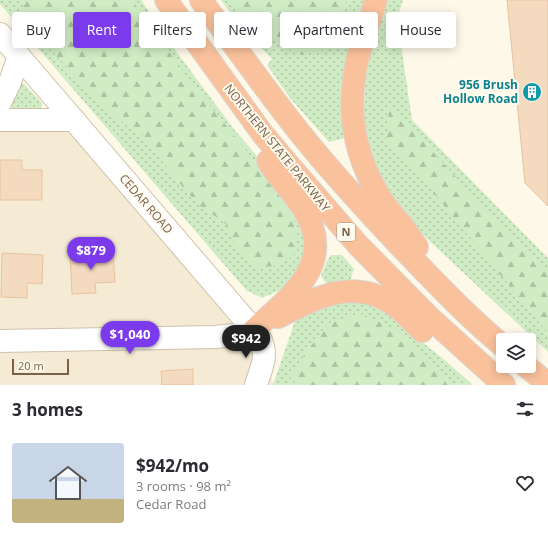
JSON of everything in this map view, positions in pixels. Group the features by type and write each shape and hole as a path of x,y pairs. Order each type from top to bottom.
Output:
{"highway":[{"name":"NORTHERN STATE PARKWAY","path":"166,0 262,133 358,245 430,318 504,385"},
{"name":"N","path":"201,0 262,83 320,157 380,225 459,306 496,340"},
{"path":"376,0 354,78 351,109 356,141 366,171 382,200 401,224 459,306"},
{"path":"208,60 276,173 302,206 310,219 313,230 315,242 314,255 311,268 305,279 288,298 254,330"},
{"path":"254,330 303,304 329,294 342,291 369,293 383,298 394,305 425,334 504,385"},
{"path":"535,373 548,384"}],"street":[{"name":"CEDAR ROAD","path":"0,34 259,336 264,347 265,355 256,385"},
{"path":"0,103 10,82 19,56"},
{"path":"0,120 74,120"},
{"path":"0,341 215,337 234,335 254,330"}],"shaded area":[{"path":"0,120 74,120 254,330 274,385 0,385"}],"green space":[{"path":"0,0 141,0 149,12 139,12 139,48 174,48 233,128 290,195 307,244 301,269 285,288 262,298 246,290 38,48 65,48 65,12 12,12 12,18 0,4"},
{"path":"20,0 132,0 141,12 139,12 139,48 166,48 185,74 292,208 295,227 294,255 279,266 254,267 239,254 226,224 199,205 175,178 142,134 111,115 49,48 65,48 65,12 26,12"},
{"path":"221,0 367,0 363,12 280,12 280,48 352,48 341,98 345,138 329,142 290,98 267,65 272,59 261,48 272,48 272,12 230,12"},
{"path":"229,0 347,0 344,12 280,12 280,45 272,38 272,12 243,12"},
{"path":"387,0 403,0 399,12 386,12 386,48 401,48 412,120 548,258 548,352 536,341 536,333 528,333 405,218 378,175 363,121 366,72 373,48 378,48 378,31"},
{"path":"286,48 324,48 322,50 302,55"},
{"path":"23,83 41,102 41,108 14,110 11,108 17,90"},
{"path":"389,107 409,126 475,198 548,271 548,332 406,159 386,141"},
{"path":"331,255 342,255 354,269 350,281 328,286 321,276"},
{"path":"374,298 401,326 440,356 473,385 273,385 295,321 318,303"},
{"path":"359,313 395,329 429,364 455,385 297,385 289,376 327,324"}],"building":[{"name":"956 Brush Hollow Road","path":"507,0 548,0 548,206 525,183"},
{"path":"0,160 22,160 22,170 42,170 42,200 0,200"},
{"path":"113,251 115,282 95,283 96,293 72,294 70,253"},
{"path":"2,253 43,255 42,284 27,283 27,298 1,297"},
{"path":"193,369 193,385 162,385 161,371"}],"place":[{"name":"956 Brush Hollow Road","path":"532,92"}]}
